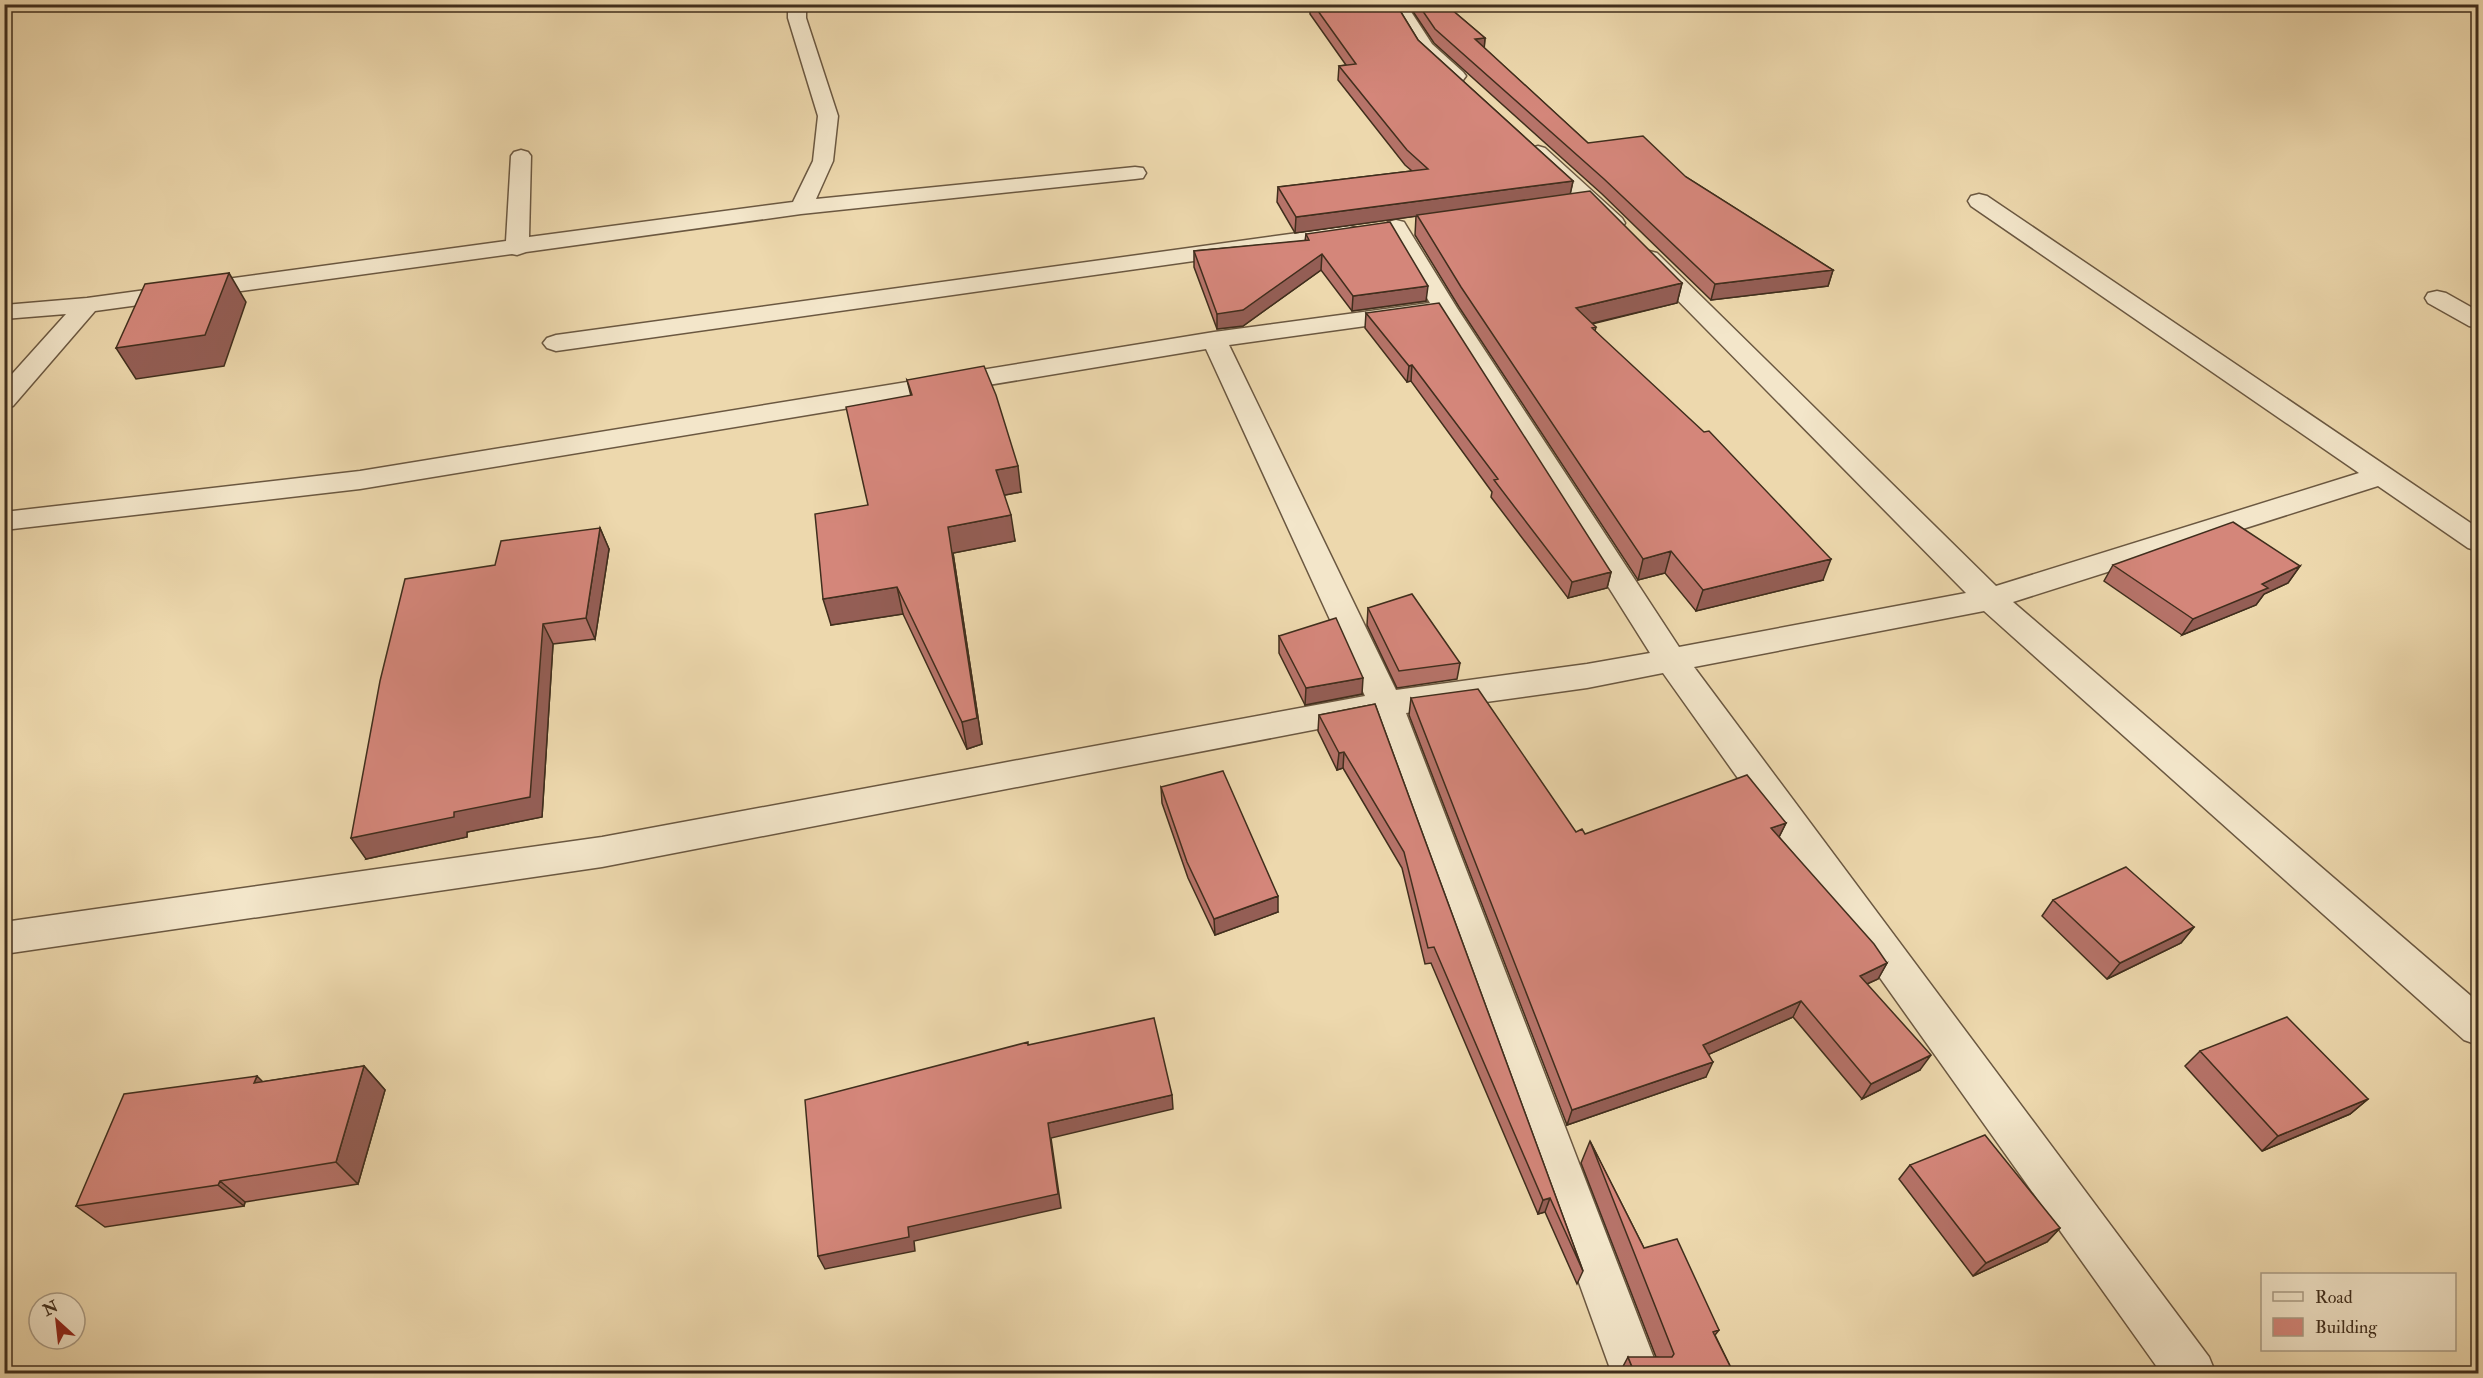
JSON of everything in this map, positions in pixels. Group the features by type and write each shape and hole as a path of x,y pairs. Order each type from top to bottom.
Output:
{"street":[{"path":"796,4 797,18 828,116 823,161 801,207"},
{"path":"1397,4 1425,48 1478,96"},
{"path":"1522,136 1580,202 1990,599 2478,1027"},
{"path":"517,248 521,156"},
{"path":"4,312 87,305 517,248 801,207 1135,173"},
{"path":"1979,201 2478,541"},
{"path":"556,343 1389,228 1445,308 1671,660 2192,1374"},
{"path":"2437,298 2478,321"},
{"path":"4,400 87,305"},
{"path":"4,521 360,480 1214,340 1445,308"},
{"path":"1214,340 1386,704 1636,1374"},
{"path":"4,938 602,852 1386,704 1587,676 1990,599 2382,475"}],"building":[{"path":"1313,4 1396,4 1418,40 1573,181 1296,217 1278,187 1428,169 1407,150 1339,66 1356,64"},
{"path":"1418,4 1445,4 1485,38 1475,39 1588,143 1643,136 1686,177 1833,270 1715,284 1604,179 1435,29"},
{"path":"1590,191 1682,283 1576,308 1596,327 1592,328 1704,432 1709,431 1831,559 1703,590 1671,551 1643,559 1461,287 1417,215"},
{"path":"1390,222 1428,286 1353,296 1322,254 1243,310 1217,314 1194,251 1309,240 1306,234"},
{"path":"229,273 205,335 116,348 145,284"},
{"path":"1439,303 1611,572 1572,582 1494,480 1498,479 1412,365 1409,366 1366,313"},
{"path":"984,366 996,395 1018,466 996,470 1011,515 948,527 977,718 962,722 897,587 823,599 815,514 868,505 846,407 912,395 907,380"},
{"path":"2233,522 2300,566 2262,584 2268,588 2193,619 2113,565"},
{"path":"600,528 586,618 543,624 530,797 454,812 454,817 351,838 380,681 405,579 495,565 501,541"},
{"path":"1412,594 1460,663 1399,671 1368,608"},
{"path":"1336,618 1363,678 1306,688 1279,636"},
{"path":"1478,689 1576,832 1582,829 1585,834 1747,775 1786,823 1771,828 1874,944 1887,963 1860,976 1931,1055 1871,1084 1801,1001 1703,1045 1713,1062 1572,1110 1411,698"},
{"path":"1375,704 1583,1271 1550,1198 1543,1200 1434,947 1428,948 1404,852 1344,752 1339,753 1319,715"},
{"path":"1223,771 1278,896 1214,919 1187,862 1161,787"},
{"path":"2126,867 2194,927 2120,963 2053,900"},
{"path":"2287,1017 2368,1099 2278,1136 2200,1051"},
{"path":"1154,1018 1172,1095 1048,1123 1058,1194 908,1227 909,1237 818,1256 805,1100 1028,1042 1028,1045"},
{"path":"364,1066 336,1162 220,1181 218,1185 76,1206 124,1094 257,1076 254,1083"},
{"path":"1985,1135 2060,1228 1986,1263 1910,1165"},
{"path":"1590,1141 1644,1248 1677,1239 1719,1330 1713,1332 1734,1374 1635,1374 1628,1357 1672,1357 1674,1354"}]}
